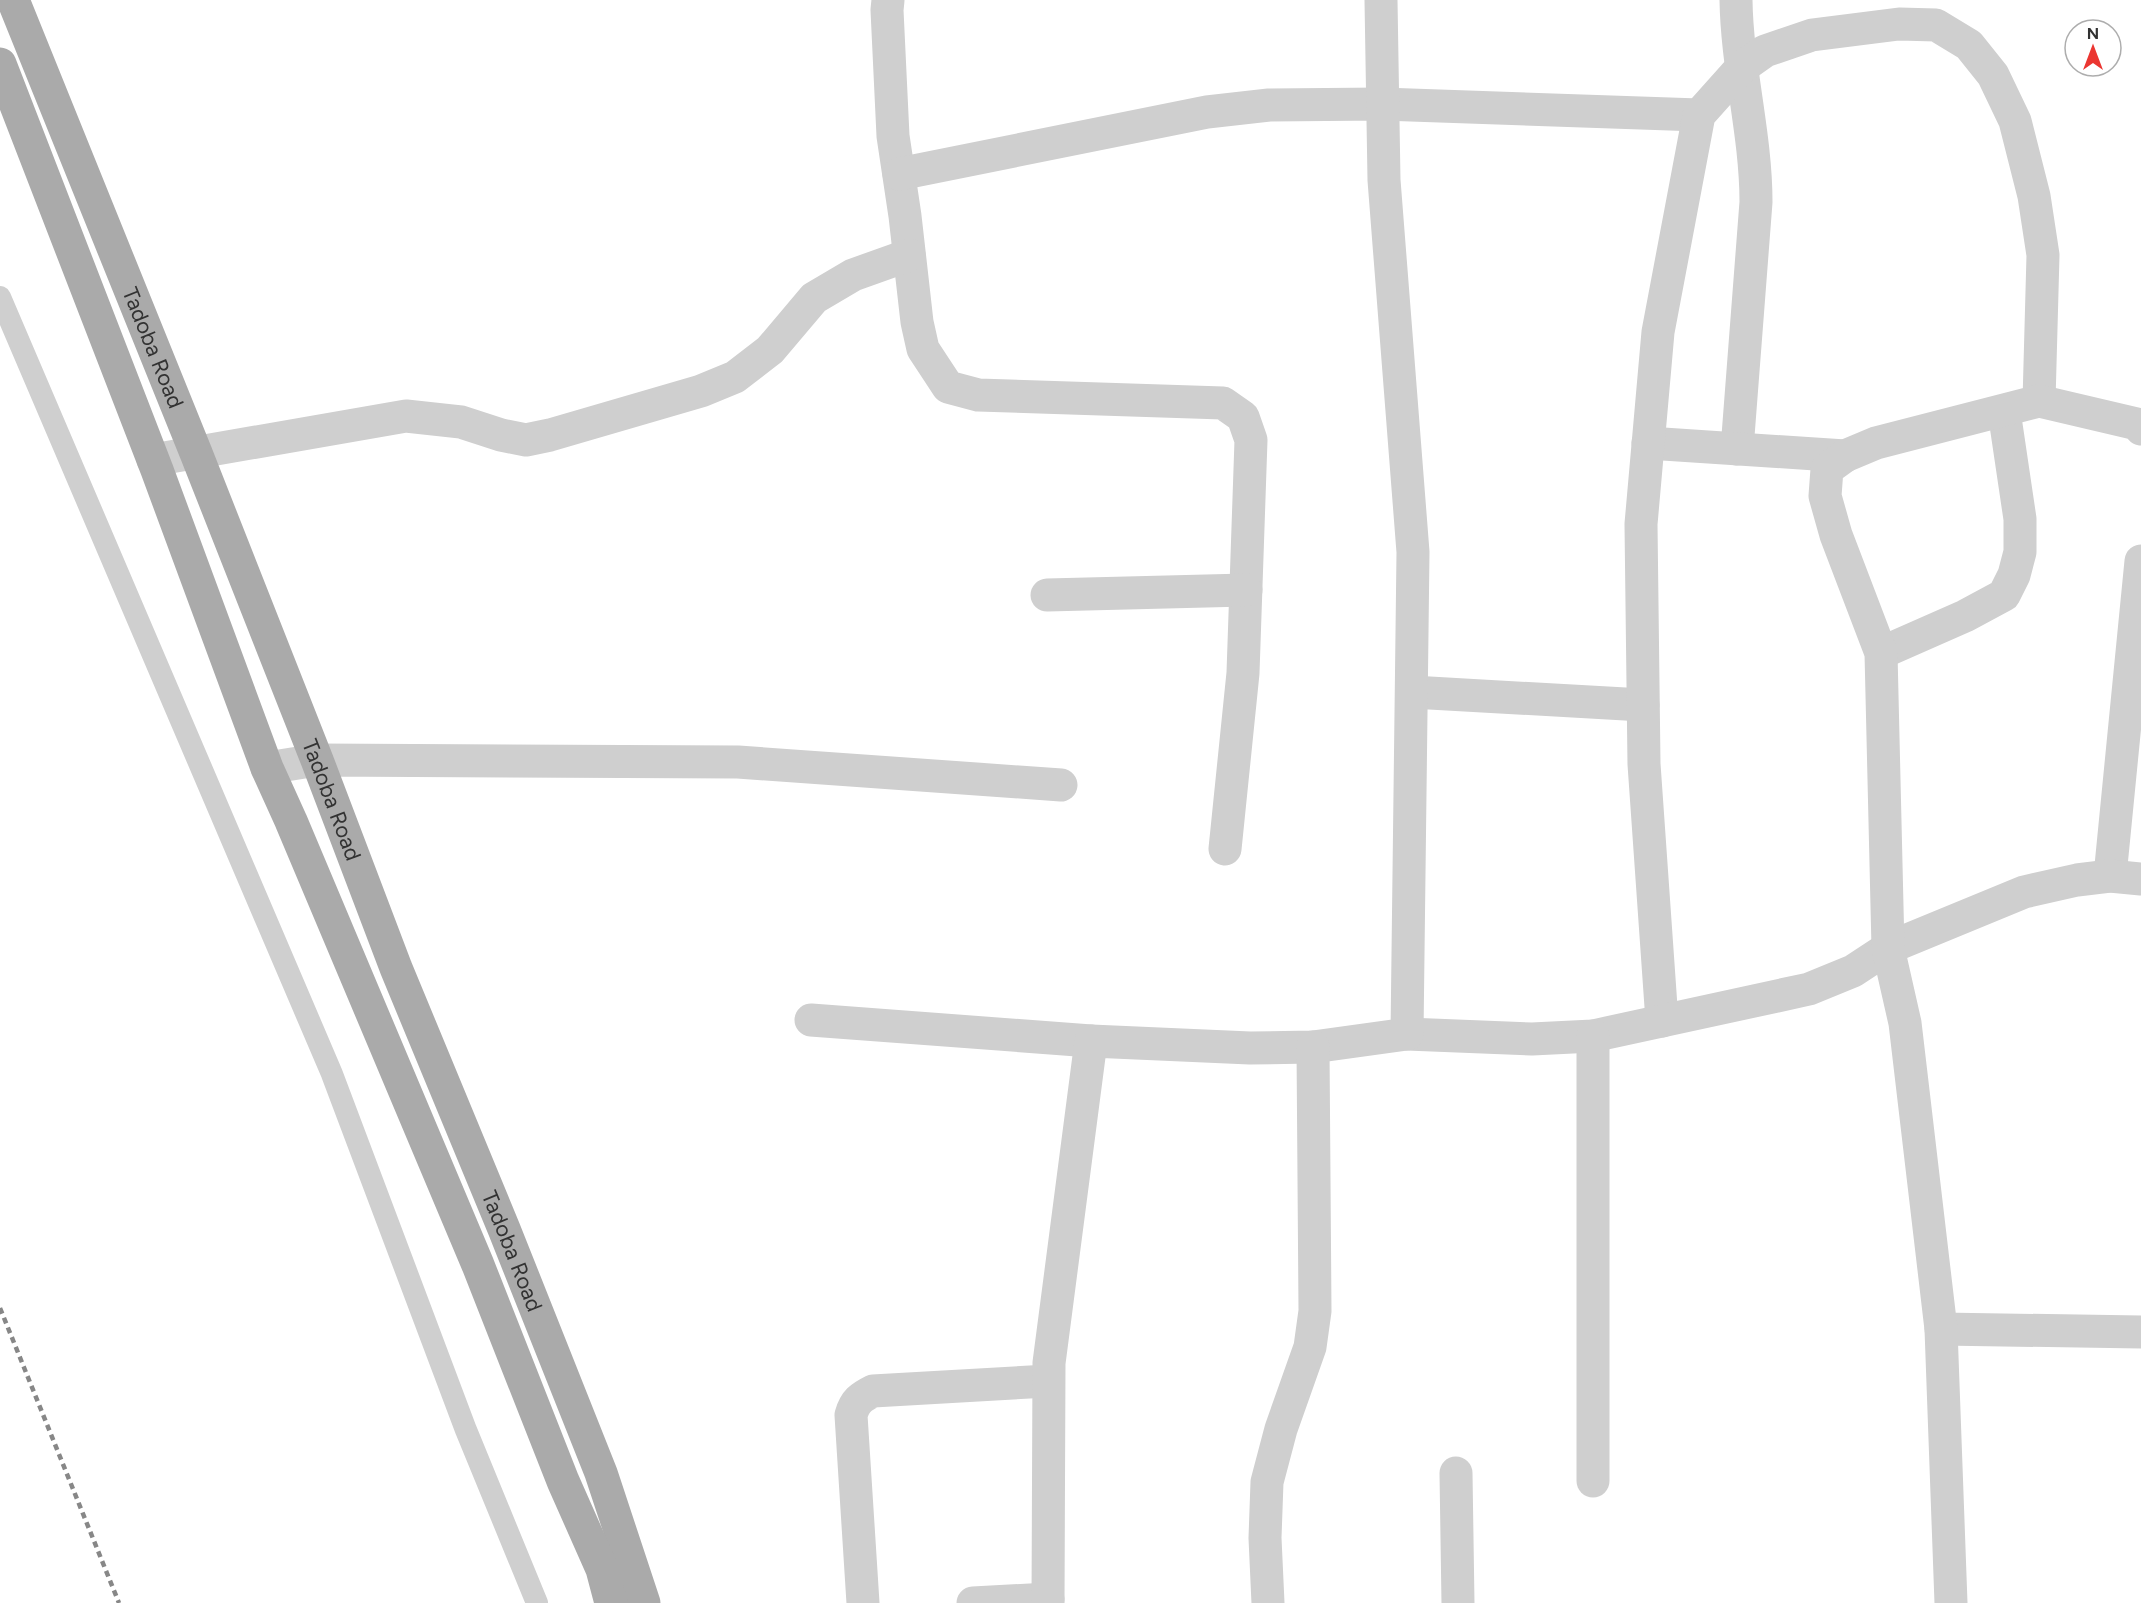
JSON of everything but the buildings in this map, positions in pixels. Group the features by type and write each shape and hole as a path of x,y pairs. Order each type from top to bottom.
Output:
{"main road":[{"name":"Tadoba Road","path":"13,0 196,453 396,968 504,1229 601,1473 644,1603"},
{"name":"Tadoba Road","path":"0,64 153,460 267,768 478,1265 563,1481 602,1569 611,1603"}],"street":[{"path":"888,0 893,136 917,322 923,349 948,387 978,395 1224,403 1243,417 1251,440 1243,673 1225,849"},
{"path":"1381,0 1384,180 1413,552 1407,1034"},
{"path":"1736,0 1737,34 1756,171 1756,202 1737,449"},
{"path":"1662,1021 1644,764 1641,525 1658,332 1699,115 1741,68 1765,51 1812,35 1899,24 1936,25 1969,45 1993,75 2015,121 2034,196 2043,255 2039,401"},
{"path":"899,174 1207,112 1269,105 1382,104 1699,115"},
{"path":"153,460 406,416 462,422 501,435 526,440 550,435 701,391 735,377 770,350 814,298 853,275 909,255"},
{"path":"1951,1603 1941,1329 1905,1023 1888,948 1881,653 1836,535 1825,496 1827,469 1845,456 1876,444 2039,401 2137,424 2141,429"},
{"path":"1881,653 1965,616 2004,595 2014,575 2020,552 2020,519 2004,411"},
{"path":"1648,444 1845,456"},
{"path":"811,1020 1091,1041 1250,1048 1313,1047 1407,1034 1532,1039 1593,1036 1809,989 1853,971 1888,948 2024,892 2077,880 2125,878 2141,561"},
{"path":"1047,595 1246,590"},
{"path":"1412,692 1643,705"},
{"path":"267,768 317,760 738,762 1061,785"},
{"path":"1593,1036 1593,1480"},
{"path":"974,1603 1048,1601 1049,1363 1091,1041"},
{"path":"1268,1603 1265,1538 1267,1482 1281,1430 1310,1347 1314,1311 1313,1047"},
{"path":"1941,1329 2141,1332"},
{"path":"863,1603 851,1415 854,1404 873,1391 1048,1381"},
{"path":"1456,1473 1458,1603"}],"lane":[{"path":"0,297 332,1074 466,1430 537,1603"}],"railway":[{"path":"0,1308 119,1603"}]}
